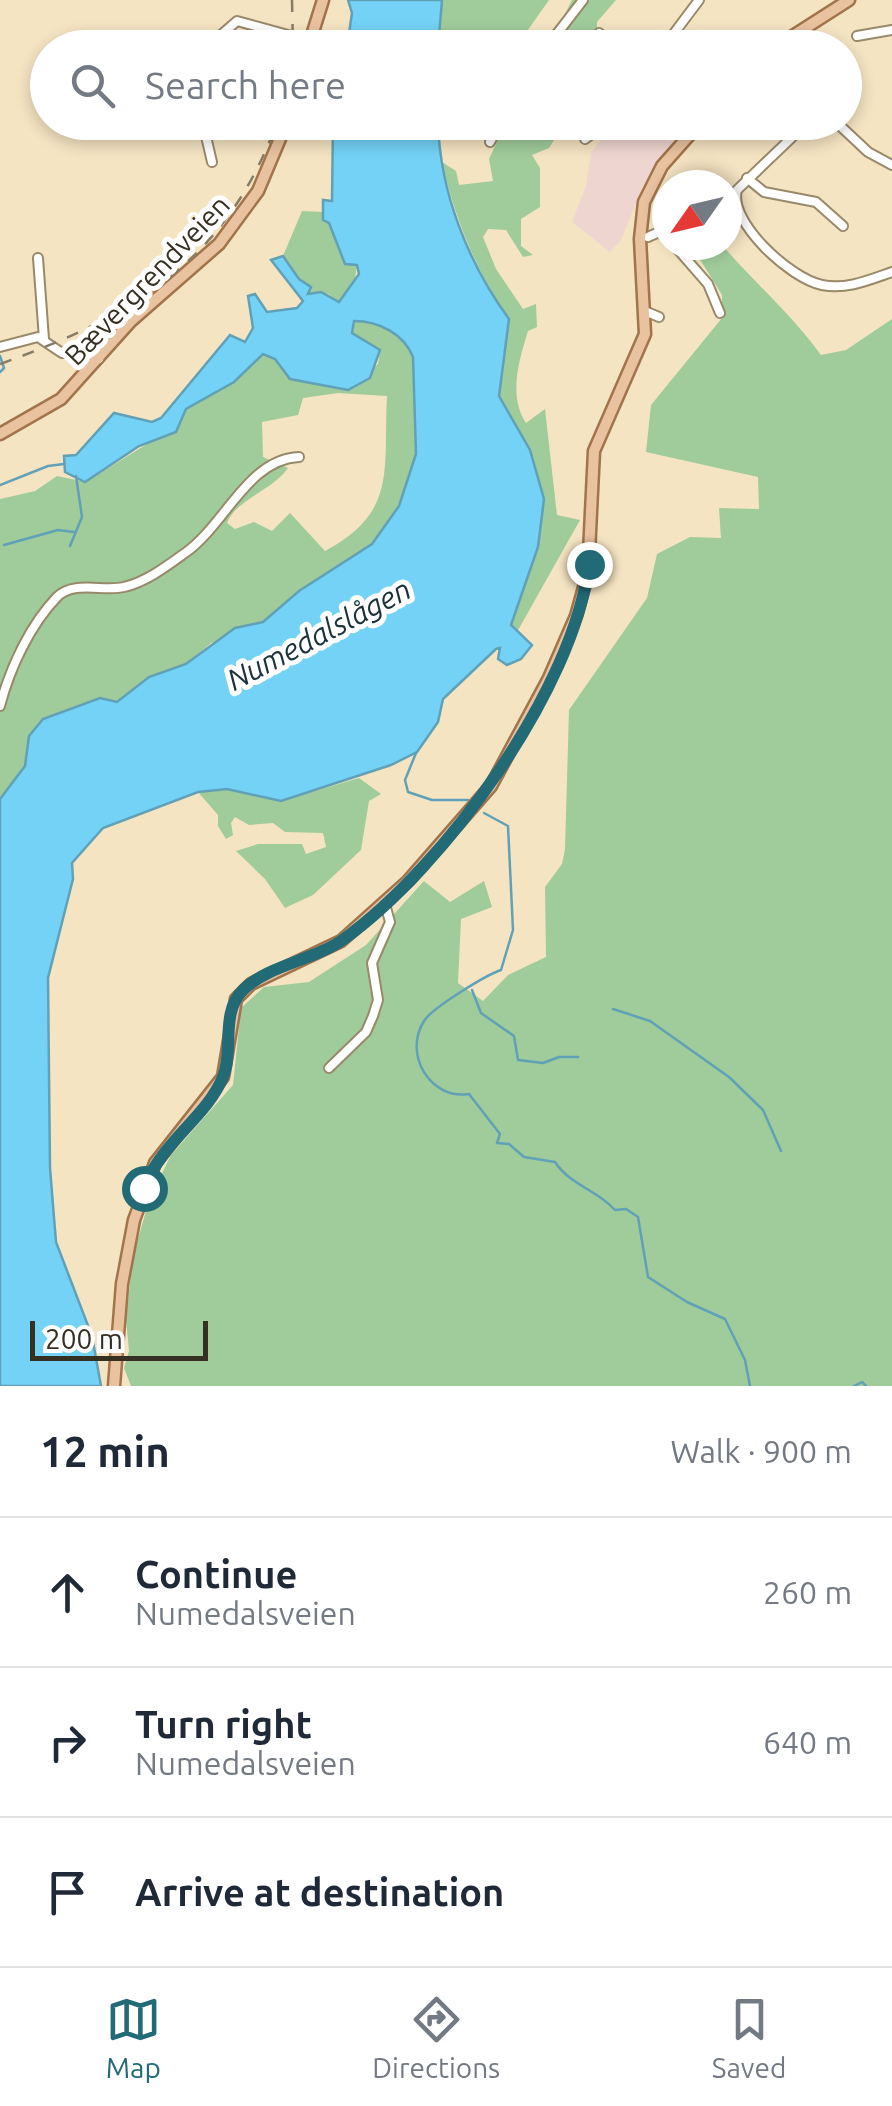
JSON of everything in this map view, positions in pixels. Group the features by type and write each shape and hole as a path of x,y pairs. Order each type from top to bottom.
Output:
{"main road":[{"path":"313,30 323,0"},
{"path":"802,30 849,0"},
{"name":"Bævergrendveien","path":"0,434 61,399 131,322 237,224 268,171 280,140"},
{"path":"114,1386 122,1284 134,1220 155,1163 223,1077 236,999 251,984 332,947 385,904 478,803 508,759 550,678 588,572 594,452 638,358 646,312 640,239 644,202 662,166 685,140"}],"street":[{"path":"560,30 583,0"},
{"path":"676,30 699,0"},
{"path":"227,30 238,21 266,30"},
{"path":"862,35 892,30"},
{"path":"207,140 212,162"},
{"path":"788,140 747,178 734,200 741,220 806,281 844,287 892,272"},
{"path":"855,140 892,165"},
{"path":"747,178 764,192 816,202 843,226"},
{"path":"648,237 652,235"},
{"path":"38,258 44,340"},
{"path":"687,260 708,284 720,314"},
{"path":"646,312 658,317"},
{"path":"0,347 28,337 44,340 62,353 89,353 99,358"},
{"path":"0,706 27,641 64,592 124,587 146,578 208,534 267,464 299,457"},
{"path":"329,1068 366,1032 373,1016 378,1000 372,964 390,922 385,904"}],"shaded area":[{"path":"601,140 680,140 652,170 621,240 610,252 572,222 586,186 591,153"}],"green space":[{"path":"442,0 549,0 528,30 439,30"},
{"path":"572,0 616,0 597,22 597,30 557,30"},
{"path":"498,140 554,140 549,148 532,155 540,168 540,207 521,219 521,246 533,255 523,257 506,230 488,229 483,237 496,269 523,309 536,304 537,327 528,331 519,366 517,401 526,423 545,409 557,515 580,520 517,632 511,625 538,547 544,499 530,450 499,396 509,319 468,244 442,162 456,171 459,185 493,181 489,159"},
{"path":"302,211 323,212 323,220 329,222 345,263 357,264 354,287 339,302 328,294 307,295 283,256"},
{"path":"700,260 736,260 821,355 846,350 892,319 892,1386 131,1386 124,1368 129,1351 126,1319 133,1257 149,1200 171,1155 233,1085 241,1008 264,987 309,982 366,945 424,881 450,902 484,881 492,907 461,919 458,983 483,1001 508,975 546,957 545,887 562,864 565,849 569,710 647,598 657,554 690,537 721,538 719,508 759,509 758,477 646,452 651,405 722,318 722,295"},
{"path":"354,321 391,329 408,344 413,357 419,439 413,468 393,518 372,544 299,591 263,622 211,643 186,664 149,677 117,702 81,706 29,736 26,766 0,799 0,499 35,491 57,476 86,482 155,439 186,409 234,382 263,354 275,359 290,379 348,390 378,364 380,350 352,333","holes":["338,393 387,396 382,487 365,521 348,536 325,551 290,513 272,531 254,522 235,529 227,523 238,508 288,468 263,457 262,422 298,415 303,398"]},
{"path":"359,778 381,794 369,801 361,850 313,895 285,908 265,879 236,851 258,844 302,844 306,854 326,847 323,833 285,832 273,823 249,825 235,817 231,823 233,835 226,839 218,826 218,815 198,792 227,789 281,801"}],"water":[{"path":"348,0 442,0 439,30 350,30 352,13"},
{"name":"Numedalslågen","path":"333,140 439,140 444,175 459,226 481,274 509,319 499,396 530,450 544,499 538,547 511,625 532,645 521,659 507,665 498,659 500,648 496,649 443,699 438,722 417,752 391,765 281,801 227,789 198,792 103,828 72,863 73,879 48,978 50,1168 56,1242 92,1336 101,1386 0,1386 0,799 25,766 29,736 43,719 100,698 117,702 149,677 186,664 235,628 263,622 299,591 372,544 399,506 416,454 413,357 389,330 354,321 352,333 380,350 370,378 348,390 290,379 275,359 263,354 234,382 186,409 176,432 139,446 85,482 65,472 64,456 76,455 114,413 152,422 161,418 230,335 245,342 253,328 248,296 255,294 267,312 297,308 303,301 271,260 283,256 299,279 311,287 308,294 321,292 339,302 359,274 357,265 345,264 329,223 323,220 323,200 332,201"}],"waterway":[{"path":"0,356 4,368 0,372"},
{"path":"0,485 48,466 64,464"},
{"path":"70,546 82,517 76,476"},
{"path":"4,545 58,530 74,532"},
{"path":"416,753 405,780 408,792 432,800 468,800"},
{"path":"484,813 508,826 513,930 501,970 460,992 424,1021 417,1047 424,1072 443,1090 469,1094 500,1134 497,1143 509,1144 524,1157 555,1162 568,1177 615,1210 626,1209 638,1217 648,1277 687,1302 725,1319 745,1360 750,1386"},
{"path":"472,990 481,1013 514,1036 518,1060 543,1063 559,1057 578,1057"},
{"path":"613,1009 650,1021 729,1077 763,1110 781,1151"},
{"path":"854,1386 862,1382 866,1386"}],"railway":[{"path":"292,0 293,30"},
{"path":"0,364 92,326 169,278 231,212 269,140"}],"route":[{"path":"144,1188 163,1150 223,1077 230,1016 242,991 262,978 322,953 358,928 432,857 491,786 550,678 580,604 589,564"}]}
